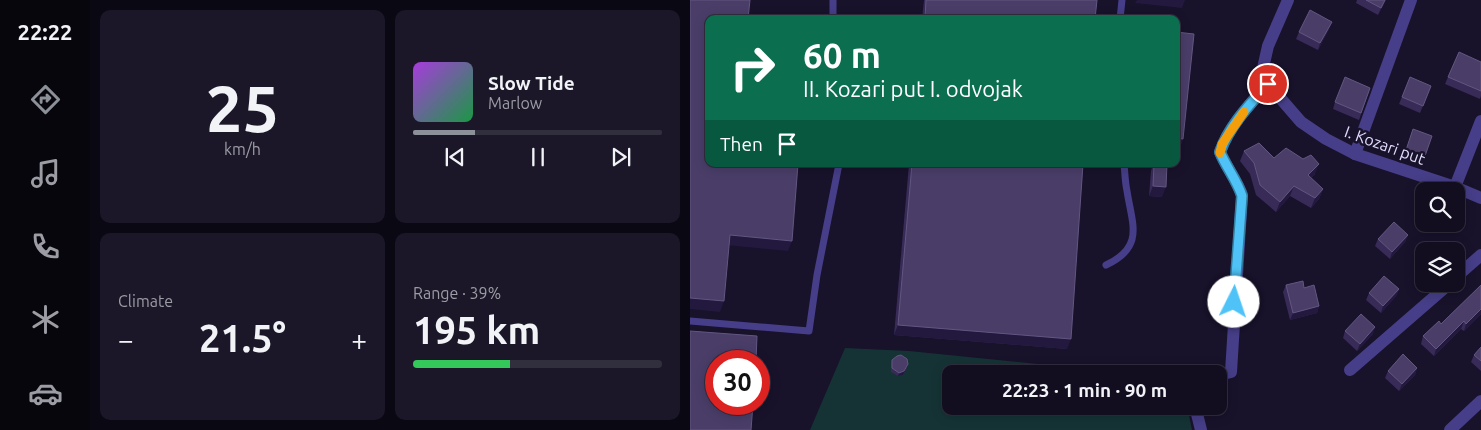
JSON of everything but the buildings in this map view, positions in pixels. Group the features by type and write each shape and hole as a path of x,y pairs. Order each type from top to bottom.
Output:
{"street":[{"path":"1226,365 1242,196 1239,184 1226,166 1220,152 1222,144 1243,113 1268,84 1263,68 1268,46 1288,0"},
{"path":"1354,154 1411,0"},
{"name":"I. Kozari put","path":"1268,84 1301,122 1326,140 1354,154 1441,182"},
{"path":"1458,182 1481,122"},
{"name":"I. Kozari put","path":"1465,191 1481,198"},
{"path":"1465,270 1481,255"},
{"path":"1350,370 1440,292"},
{"path":"1450,430 1481,401"},
{"path":"1197,415 1201,430"}],"lane":[{"path":"833,0 833,15"},
{"path":"1120,15 1122,0"},
{"path":"690,321 809,331 817,275 838,167"},
{"path":"1106,265 1119,259 1133,238 1134,224 1124,167"}],"green space":[{"path":"845,348 909,351 1047,365 942,365 942,415 1189,415 1192,430 810,430"}],"slow traffic":[{"path":"1220,153 1222,144 1244,112"}],"route":[{"path":"1234,302 1242,196 1239,184 1226,166 1220,152 1222,144 1243,113 1268,84"}]}
